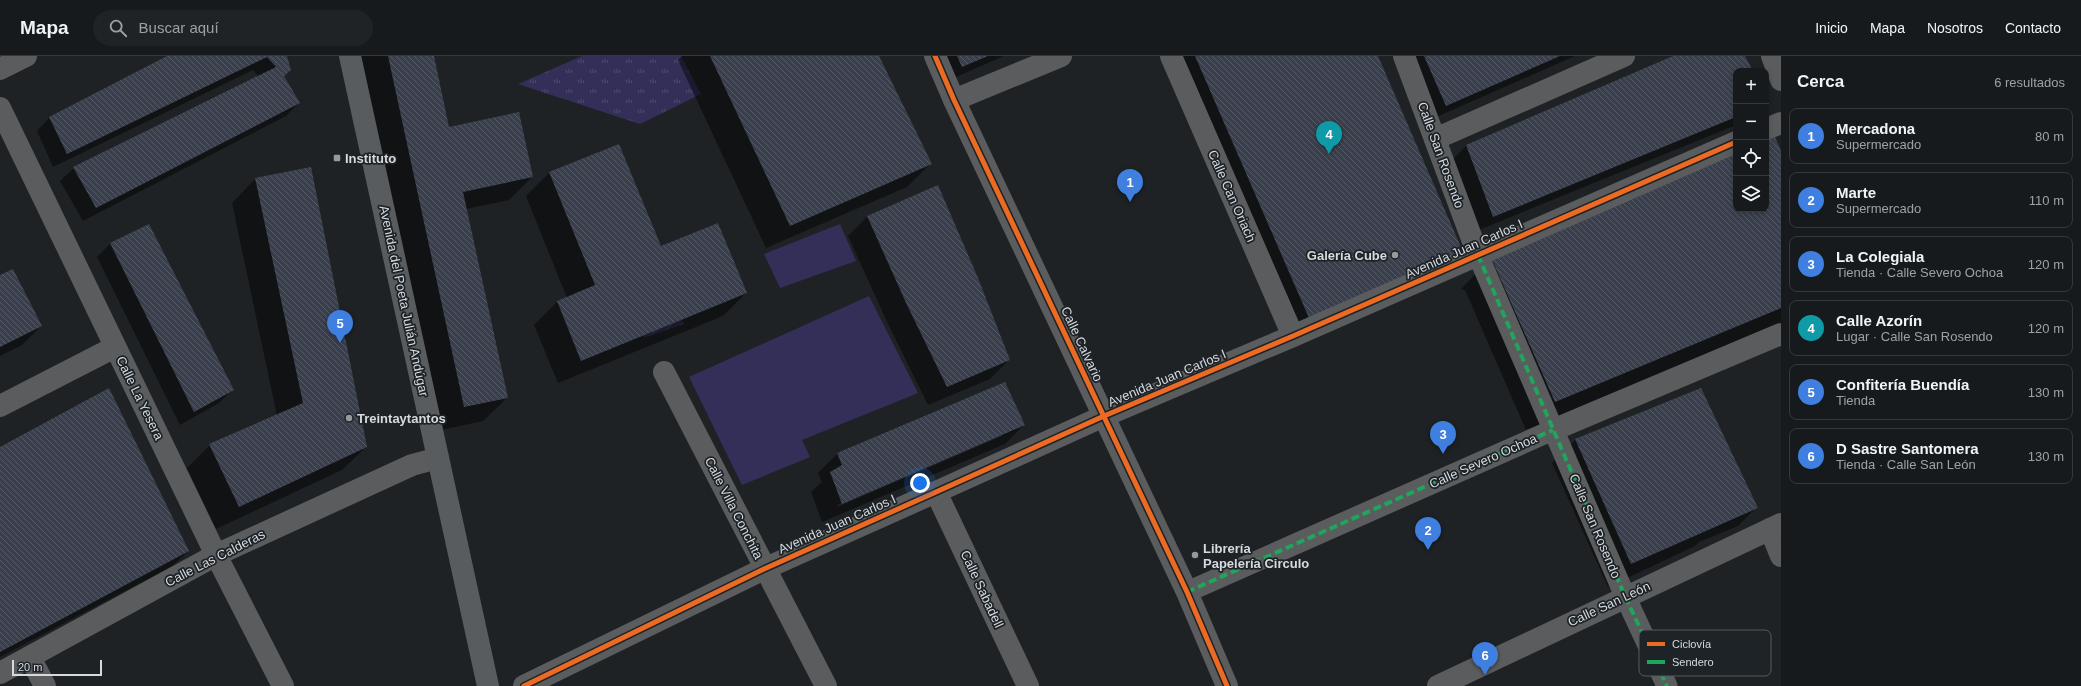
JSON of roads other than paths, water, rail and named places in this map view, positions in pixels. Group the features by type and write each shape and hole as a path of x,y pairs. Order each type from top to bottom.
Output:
{"highway":[{"name":"Avenida del Poeta Julián Andúgar","path":"350,56 488,686"}],"street":[{"path":"0,69 26,56"},
{"name":"Calle Calvario","path":"935,56 954,100 1187,592 1227,686"},
{"path":"954,100 1061,56"},
{"name":"Calle Can Oriach","path":"1171,56 1294,336"},
{"name":"Calle San Rosendo","path":"1404,56 1478,255 1641,630"},
{"path":"1435,139 1624,56"},
{"path":"1772,56 1781,80"},
{"name":"Calle La Yesera","path":"0,108 216,555 283,686"},
{"path":"1769,128 1781,123"},
{"name":"Avenida Juan Carlos I","path":"524,686 764,569 1104,416 1294,336 1733,143"},
{"name":"Calle Severo Ochoa","path":"1187,592 1553,430 1781,334"},
{"path":"0,406 115,347"},
{"name":"Calle Villa Conchita","path":"664,372 764,569 826,686"},
{"name":"Calle Las Calderas","path":"0,673 216,555 412,465 438,458"},
{"name":"Calle Sabadell","path":"936,492 1028,686"},
{"path":"1776,526 1781,556"},
{"name":"Calle San León","path":"1438,686 1625,596 1776,526"},
{"path":"30,657 45,686"},
{"name":"Calle San Rosendo","path":"1662,676 1667,686"}],"place":[{"name":"Calle Azorín","path":"1329,154"},
{"name":"Instituto","path":"337,158"},
{"name":"Mercadona","path":"1130,202"},
{"name":"Galería Cube","path":"1395,255"},
{"name":"Confitería Buendía","path":"340,343"},
{"name":"Treintaytantos","path":"349,418"},
{"name":"La Colegiala","path":"1443,454"},
{"name":"Marte","path":"1428,550"},
{"name":"Librería Papelería Circulo","path":"1195,555"},
{"name":"D Sastre Santomera","path":"1485,675"}]}
